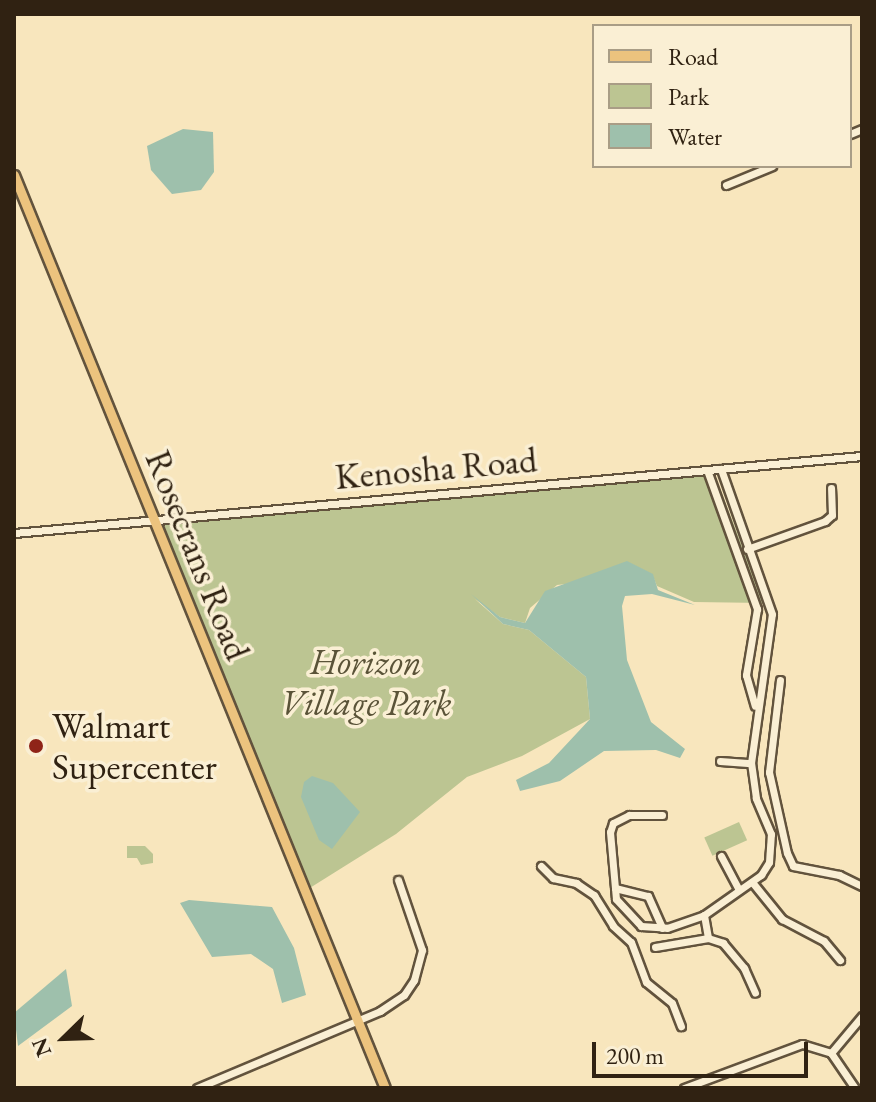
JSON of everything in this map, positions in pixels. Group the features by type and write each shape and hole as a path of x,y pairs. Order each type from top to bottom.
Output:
{"main road":[{"name":"Rosecrans Road","path":"14,175 385,1088"}],"street":[{"path":"726,185 767,168"},
{"name":"Kenosha Road","path":"14,533 862,456"},
{"path":"662,815 629,815 613,823 615,888 629,917 641,926 662,928 704,915 752,882 769,862 772,847 751,763 756,708 772,614 721,469"},
{"path":"707,470 757,609 746,675 756,708"},
{"path":"747,549 825,521 832,515 831,488"},
{"path":"780,680 769,772 793,866 839,875 862,886"},
{"path":"720,761 751,763"},
{"path":"761,812 778,806"},
{"path":"721,856 739,890"},
{"path":"541,866 553,878 576,883 594,895 617,929 631,942 646,982 672,1003 681,1026"},
{"path":"197,1088 398,1000 418,970 419,932 398,880"},
{"path":"752,882 782,919 824,941 840,960"},
{"path":"615,888 648,896 662,928"},
{"path":"704,915 708,938"},
{"path":"617,929 629,917"},
{"path":"655,947 708,938 736,956 755,993"},
{"path":"831,1053 862,1016"},
{"path":"684,1088 793,1044 831,1053 855,1088"}],"green space":[{"name":"Horizon Village Park","path":"713,470 764,603 694,602 657,586 652,574 557,585 530,608 525,623 500,617 475,599 503,624 529,630 586,677 590,719 522,756 467,777 396,834 305,891 152,519"},
{"path":"739,822 747,840 712,856 704,837"},
{"path":"127,846 145,846 153,854 153,863 141,865 137,858 127,858"}],"water":[{"path":"183,129 213,132 214,172 201,190 172,194 151,170 147,146"},
{"path":"627,561 653,574 658,590 695,605 652,594 625,596 622,606 627,660 651,722 685,749 680,758 656,750 604,751 560,781 520,791 516,780 549,763 590,719 586,677 529,630 503,624 471,594 500,617 525,623 545,591"},
{"path":"312,776 333,783 360,812 332,849 319,840 301,797 304,782"},
{"path":"189,900 272,907 294,948 306,995 282,1003 273,969 251,954 212,957 180,903"},
{"path":"66,969 72,1006 18,1046 14,1013"}],"place":[{"name":"Walmart Supercenter","path":"36,746"}]}
